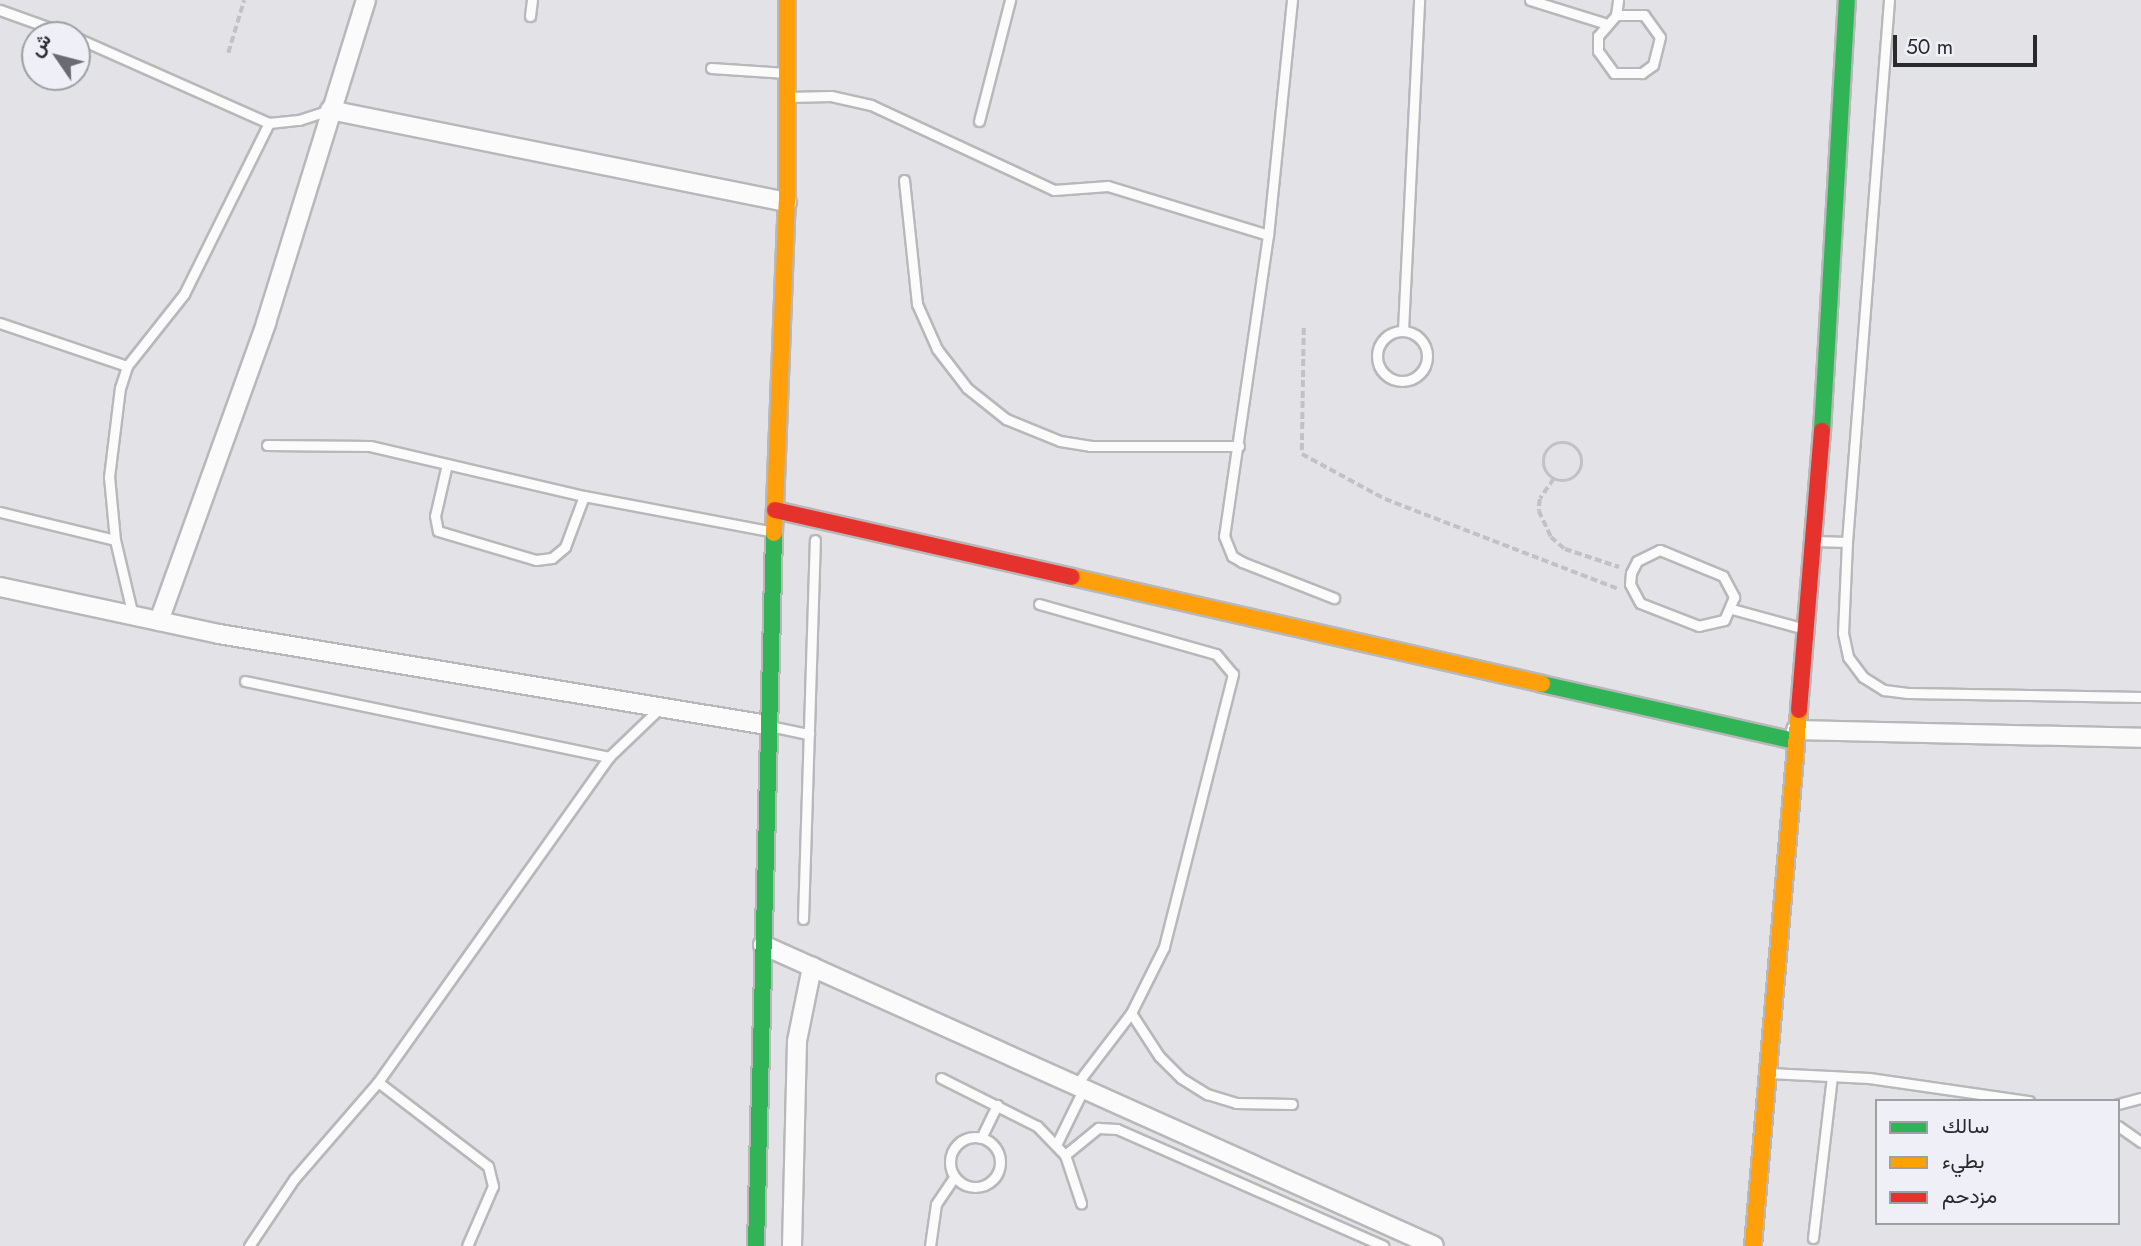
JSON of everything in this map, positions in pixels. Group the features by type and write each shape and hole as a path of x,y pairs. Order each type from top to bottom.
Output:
{"street":[{"path":"159,621 270,313 330,110 366,0"},
{"path":"756,1246 767,725 787,202 787,0"},
{"path":"1753,1246 1795,735 1814,541 1847,0"},
{"path":"330,110 787,202"},
{"path":"775,510 1795,735 2141,738"},
{"path":"0,587 159,621 658,710 767,725"},
{"path":"763,945 1434,1246"},
{"path":"792,1246 798,1029 813,967"}],"lane":[{"path":"530,16 532,0"},
{"path":"979,121 1010,0"},
{"path":"1292,0 1268,235 1224,536 1226,547 1242,562 1334,598"},
{"path":"1403,330 1419,0"},
{"path":"1530,0 1604,23"},
{"path":"1616,15 1618,0"},
{"path":"1889,0 1847,542 1843,633 1848,657 1863,677 1884,690 2141,697"},
{"path":"0,10 31,21"},
{"path":"1616,15 1644,15 1660,37 1654,65 1642,73 1614,73 1603,63 1598,36 1604,23 1616,15"},
{"path":"91,44 269,123 299,121 330,110"},
{"path":"711,68 786,73"},
{"path":"786,97 831,96 871,105 1054,190 1108,186 1268,235"},
{"path":"133,616 115,540 110,456 127,366 184,294 269,123"},
{"path":"904,180 917,304 937,349 967,388 1006,419 1060,441 1090,446 1239,446"},
{"path":"0,323 127,366"},
{"path":"1403,330 1423,341 1427,362 1413,379 1402,381 1382,371 1378,349 1392,332 1403,330"},
{"path":"267,445 315,449 360,444 584,496 774,532"},
{"path":"447,464 435,516 438,531 536,560 552,558 565,547 584,496"},
{"path":"0,512 115,540"},
{"path":"803,919 815,541"},
{"path":"1814,541 1847,542"},
{"path":"1647,553 1673,553 1723,576 1734,597 1732,609 1712,626 1699,626 1649,609 1633,594 1630,573 1647,553"},
{"path":"1039,604 1216,654 1233,674 1164,947 1131,1013 1080,1086 1057,1143"},
{"path":"1732,609 1806,629"},
{"path":"245,681 609,758"},
{"path":"249,1246 294,1179 378,1082 609,758 658,710"},
{"path":"767,725 809,734"},
{"path":"1131,1013 1159,1056 1181,1078 1207,1094 1236,1103 1292,1104"},
{"path":"1768,1073 1832,1076 2013,1099"},
{"path":"1813,1238 1832,1076"},
{"path":"941,1078 1037,1126 1057,1143 1065,1155 1081,1203"},
{"path":"378,1082 488,1166 493,1186 467,1246"},
{"path":"2120,1103 2141,1098"},
{"path":"930,1246 936,1204 954,1177 950,1160 957,1145 981,1138 997,1105"},
{"path":"2120,1127 2141,1142"},
{"path":"1065,1155 1098,1128 1117,1129 1383,1246"},
{"path":"954,1177 977,1187 997,1173 999,1156 981,1138"}],"path":[{"path":"228,53 244,0"},
{"path":"1304,328 1302,454 1385,499 1633,594"},
{"path":"1559,443 1573,445 1582,457 1580,471 1569,481 1554,479 1545,467 1547,452 1559,443"},
{"path":"1554,479 1539,499 1538,511 1550,537 1565,549 1630,573"}],"traffic: fast":[{"path":"1822,431 1847,0"},
{"path":"756,1246 774,533"},
{"path":"1542,684 1795,741"}],"traffic: slow":[{"path":"774,533 787,202 787,0"},
{"path":"1072,577 1542,684"},
{"path":"1753,1246 1799,710"}],"traffic: jam":[{"path":"1799,710 1822,431"},
{"path":"775,510 1072,577"}]}
